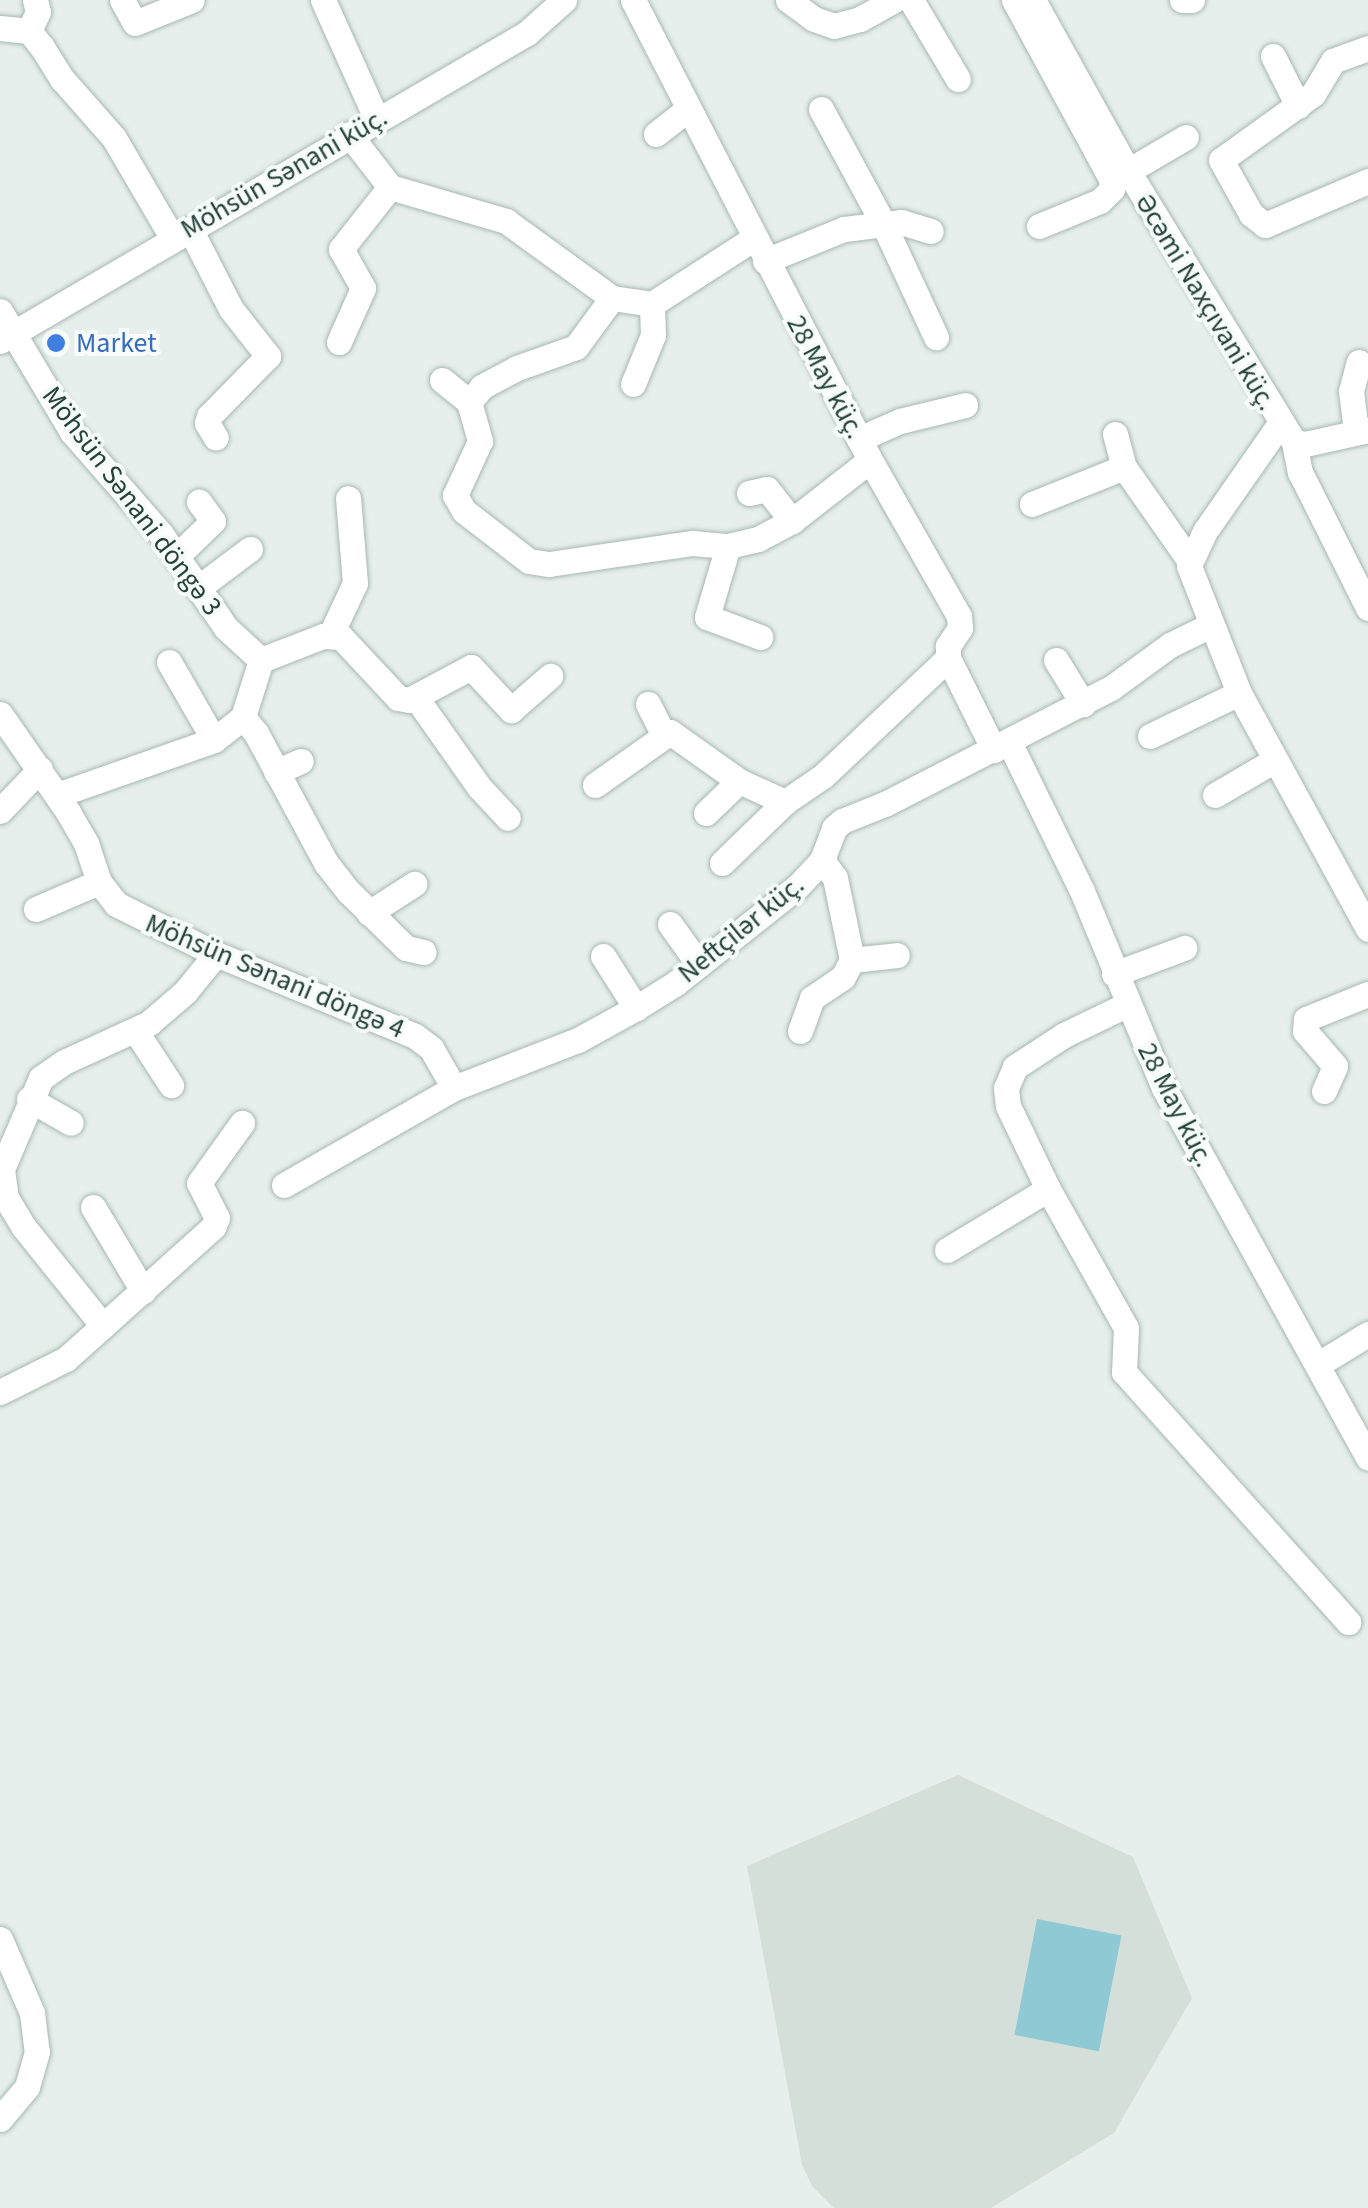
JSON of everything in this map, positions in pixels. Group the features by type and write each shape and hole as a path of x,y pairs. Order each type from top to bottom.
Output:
{"street":[{"path":"28,31 38,12 35,0"},
{"path":"122,0 134,23 192,0"},
{"path":"323,0 376,118"},
{"name":"Möhsün Sənani küç.","path":"5,328 182,234 527,32 564,0"},
{"name":"28 May küç.","path":"633,0 864,450 959,616 960,628 948,646 948,658 1082,891 1126,1006 1164,1088 1368,1457"},
{"path":"788,0 814,19 834,26 860,19 894,0"},
{"path":"911,0 958,79"},
{"path":"1014,0 1112,180 1112,189 1100,201 1039,226"},
{"name":"Əcəmi Naxçıvani küç.","path":"1033,0 1128,171 1286,433 1300,472 1368,608"},
{"path":"1182,0 1192,0"},
{"path":"0,28 28,31 114,138 230,309 268,356 209,416 208,423 216,438"},
{"path":"1368,48 1333,61 1320,85 1298,106 1221,160 1258,223 1265,224 1368,181"},
{"path":"1273,56 1298,106"},
{"path":"821,109 883,222 936,337"},
{"path":"656,134 688,110"},
{"path":"349,134 390,188 506,221 612,298 652,304 759,250 844,229 883,222 916,224 931,231"},
{"path":"1128,171 1186,136"},
{"path":"340,342 364,288 341,248 390,188"},
{"path":"469,402 482,388 517,368 576,347 612,298"},
{"path":"633,384 653,335 652,304"},
{"name":"Möhsün Sənani döngə 3","path":"5,328 72,432 177,556 226,628 261,660"},
{"path":"1189,560 1286,433 1305,444 1362,431 1352,377 1360,362"},
{"path":"442,380 469,402 480,442 454,496 464,511 528,561 549,564 692,543 728,546 758,539 792,521 900,420 966,405"},
{"path":"1115,434 1124,467 1189,560 1239,692 1368,929"},
{"path":"1032,504 1124,467"},
{"path":"749,493 767,489 792,521"},
{"path":"57,795 214,740 242,717 261,660 331,634 355,583 348,498"},
{"path":"177,556 213,520 199,502"},
{"path":"728,546 708,618 760,637"},
{"path":"198,588 250,549"},
{"name":"Neftçilər küç.","path":"284,1185 454,1088 578,1040 636,1008 699,965 798,886 822,860 834,828 842,822 1082,704 1130,677 1187,635 1211,624"},
{"path":"331,634 352,648 398,698 417,698 470,667 511,710 550,676"},
{"path":"722,863 784,802 824,776 948,658"},
{"path":"1056,660 1082,704"},
{"path":"169,662 214,740"},
{"path":"1150,736 1239,692"},
{"path":"417,698 479,787 508,818"},
{"path":"648,704 663,733"},
{"path":"0,714 40,768 86,843 98,882 36,909"},
{"path":"242,717 326,862 369,913 406,948 424,952"},
{"path":"595,785 663,733 670,732 739,781 784,802"},
{"path":"1215,795 1275,760"},
{"path":"276,772 301,761"},
{"path":"0,811 40,768"},
{"path":"706,813 739,781"},
{"path":"800,1031 812,998 843,977 852,960 835,878 822,860"},
{"name":"Möhsün Sənani döngə 4","path":"98,882 116,904 216,954 415,1036 431,1048 454,1088"},
{"path":"369,913 414,884"},
{"path":"670,924 699,965"},
{"path":"1114,974 1184,948"},
{"path":"103,1326 6,1198 2,1169 41,1078 64,1062 135,1030 185,992 216,954"},
{"path":"852,960 897,955"},
{"path":"604,956 636,1008"},
{"path":"1324,1091 1335,1066 1306,1030 1306,1019 1368,994"},
{"path":"1126,1006 1077,1028 1015,1068 1006,1088 1008,1106 1048,1190 1126,1328 1124,1372 1348,1622"},
{"path":"135,1030 171,1084"},
{"path":"29,1099 71,1123"},
{"path":"0,1392 66,1359 213,1227 217,1218 199,1184 242,1123"},
{"path":"947,1250 1048,1190"},
{"path":"93,1207 143,1290"},
{"path":"1317,1365 1368,1334"},
{"path":"0,1939 32,2013 37,2052 27,2087 0,2119"}],"shaded area":[{"path":"958,1775 1133,1857 1192,1998 1114,2133 991,2208 834,2208 812,2186 802,2165 747,1866"}],"water":[{"path":"1037,1919 1121,1935 1099,2051 1014,2035"}],"place":[{"name":"Market","path":"56,343"}]}
